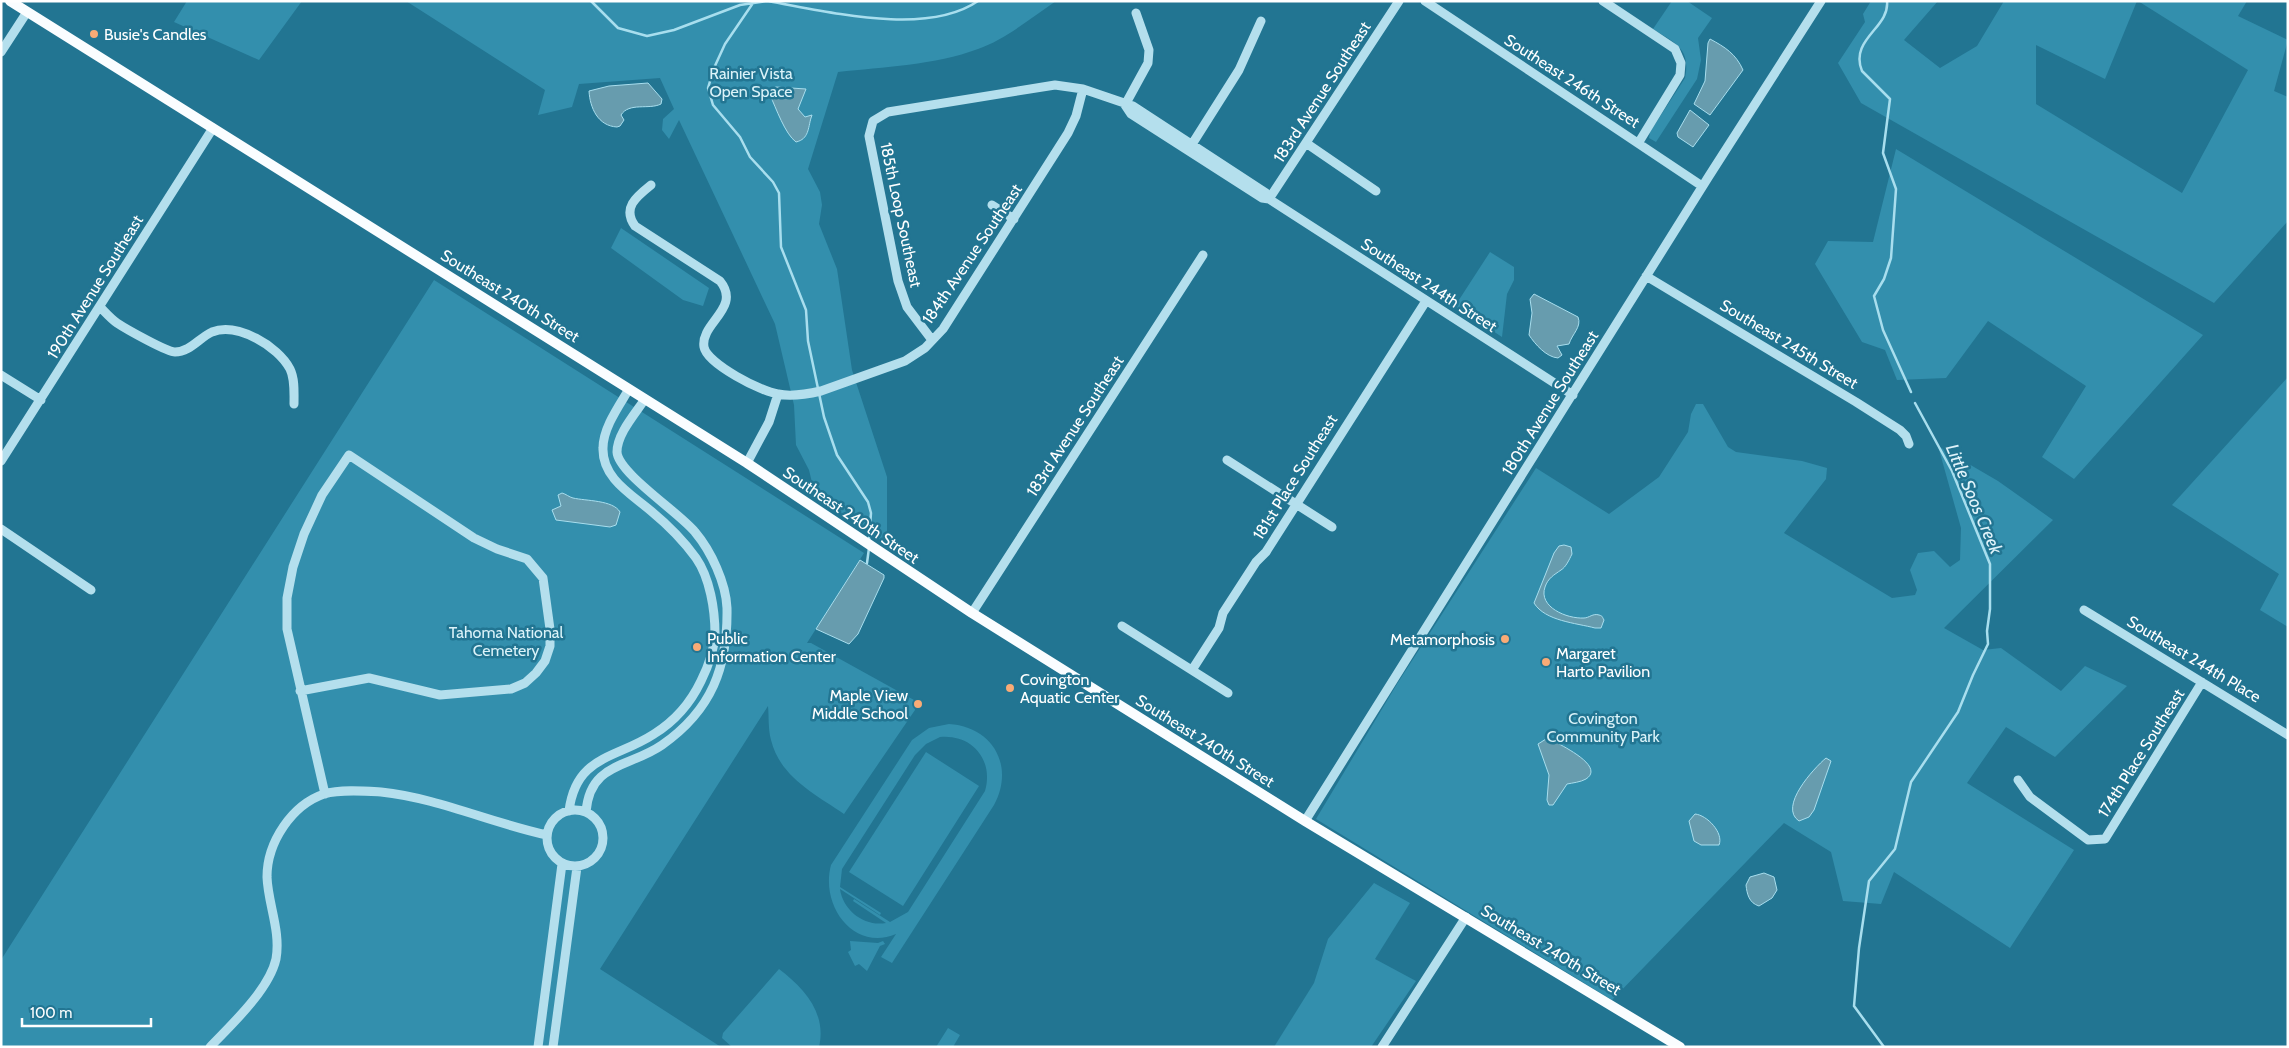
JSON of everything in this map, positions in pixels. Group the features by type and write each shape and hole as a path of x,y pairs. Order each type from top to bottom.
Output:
{"main road":[{"name":"Southeast 240th Street","path":"10,1 746,463 972,613 1305,821 1680,1047"}],"street":[{"name":"183rd Avenue Southeast","path":"1269,199 1399,1"},
{"name":"Southeast 246th Street","path":"1425,1 1702,186"},
{"path":"1602,1 1675,49 1681,62 1680,75 1638,142"},
{"name":"180th Avenue Southeast","path":"1305,821 1702,186 1821,1"},
{"path":"1,52 27,12"},
{"path":"1125,104 1148,63 1149,50 1136,13"},
{"path":"1190,148 1240,70 1260,21"},
{"name":"185th Loop Southeast","path":"932,340 906,307 898,281 869,136 873,121 888,112 1055,85 1083,89"},
{"name":"Southeast 244th Street","path":"1083,89 1125,104 1131,114 1190,148 1262,198 1269,199 1573,395"},
{"name":"184th Avenue Southeast","path":"778,394 806,394 820,391 892,367 915,356 932,340 952,318 1068,134 1076,116 1083,89"},
{"name":"190th Avenue Southeast","path":"1,461 42,400 213,128"},
{"path":"1306,143 1376,191"},
{"path":"651,185 639,195 629,210 629,217 635,226 720,281 726,291 725,304 710,328 705,339 704,349 711,359 738,377 778,394 769,422 746,463"},
{"path":"992,204 1014,219"},
{"name":"183rd Avenue Southeast","path":"972,613 1203,255"},
{"name":"Southeast 245th Street","path":"1646,276 1900,430 1906,436 1909,444"},
{"name":"181st Place Southeast","path":"1192,670 1219,628 1223,613 1256,562 1266,552 1426,301"},
{"path":"100,307 116,322 174,353 185,351 212,332 228,329 259,340 274,351 290,369 294,386 294,404"},
{"path":"1,374 42,400"},
{"path":"569,810 570,798 586,770 601,758 652,736 672,722 686,707 706,670 715,635 713,607 707,581 697,559 678,536 622,488 604,461 602,446 614,417 629,390"},
{"path":"586,812 587,795 603,774 661,746 679,732 699,710 714,686 723,663 727,636 727,602 710,553 696,532 628,473 619,461 617,451 619,440 645,399"},
{"path":"614,417 628,426"},
{"path":"300,691 369,678 440,694 511,689 525,683 545,661 550,646 550,629 543,578 530,562 519,554 497,549 474,538 349,455 322,495 293,567 287,598 287,630 300,691 325,794"},
{"path":"1227,460 1332,527"},
{"path":"651,511 659,498"},
{"path":"1,530 91,590"},
{"name":"Southeast 244th Place","path":"2084,610 2288,734"},
{"path":"1122,626 1228,693"},
{"name":"174th Place Southeast","path":"2018,780 2030,797 2088,840 2106,839 2202,682"},
{"path":"210,1047 244,1012 262,989 276,960 277,929 269,898 267,875 270,854 280,830 293,814 306,803 325,794 348,791 381,792 430,801 495,822 547,834"},
{"path":"569,810 586,812 602,828 603,843 601,850 591,862 577,867 562,864 551,854 547,844 547,834 554,819 569,810"},
{"path":"538,1047 562,864"},
{"path":"553,1047 577,867"},
{"path":"1382,1047 1466,917"}],"green space":[{"path":"187,1 302,1 259,60 174,22"},
{"name":"Rainier Vista Open Space","path":"406,1 1056,1 1008,34 978,49 927,62 838,72 808,169 820,192 822,205 819,224 837,269 852,370 887,477 887,545 815,495 809,470 796,445 794,405 775,324 679,120 669,139 662,130 663,119 674,109 660,78 579,84 572,107 538,115 545,90"},
{"path":"1672,1 1687,1 1712,18 1698,38 1701,60 1697,79 1656,142 1649,138 1650,132 1685,78 1686,60 1680,47 1653,29"},
{"path":"1871,1 1938,1 1904,40 1940,68 1977,46 2004,1 2137,1 2105,79 2036,45 2036,104 2182,193 2248,70 2138,1 2247,1 2238,16 2288,40 2274,91 2288,97 2288,221 2214,303 1861,103 1838,63 1865,22 1863,14"},
{"path":"1896,149 2203,335 2074,479 2042,457 2086,386 1988,321 1946,378 1897,380 1885,350 1862,342 1815,264 1828,241 1873,242"},
{"path":"621,228 709,288 703,306 683,300 611,248"},
{"path":"1490,252 1514,267 1514,280 1507,294 1502,337 1455,306"},
{"name":"Tahoma National Cemetery","path":"434,280 864,553 807,643 811,643 914,700 915,710 844,814 811,792 790,774 782,764 771,740 768,706 600,969 721,1047 1,1047 1,960"},
{"path":"2288,377 2288,627 2260,610 2279,574 2172,505"},
{"name":"Covington Community Park","path":"1696,404 1703,404 1728,447 1736,452 1802,461 1827,468 1826,479 1784,533 1892,598 1915,595 1917,590 1910,570 1918,553 1934,551 1950,567 1960,560 1961,528 1938,446 1998,481 2053,520 1944,628 1983,650 2001,648 2061,691 2085,666 2127,686 2055,757 2006,727 1967,783 2074,850 2010,948 1894,872 1881,904 1843,901 1831,852 1784,823 1612,1000 1316,819 1397,684 1536,468 1609,514 1659,477 1688,432 1691,414"},
{"path":"949,724 978,732 996,751 1001,763 1000,790 994,805 892,963 881,957 896,934 881,938 867,937 854,931 844,922 836,910 831,896 829,880 831,865 912,740 929,728","holes":["940,737 962,740 978,751 986,769 985,791 908,912 890,922 854,899 853,901 886,923 878,924 863,920 850,910 842,897 840,889 880,915 881,913 840,887 842,869 915,755 926,744"]},
{"path":"926,752 979,786 903,906 849,872"},
{"path":"1374,883 1410,903 1375,959 1416,981 1371,1047 1274,1047 1314,983 1328,939"},
{"path":"850,941 878,943 883,941 885,944 880,946 867,971 859,964 855,966 848,952 851,950"},
{"path":"779,969 797,984 811,1002 820,1023 819,1047 732,1047 722,1038 723,1033"},
{"path":"948,1028 960,1035 953,1047 936,1047"}],"shaded area":[{"path":"1710,39 1730,52 1743,70 1710,115 1694,104 1705,81 1708,43"},
{"path":"648,83 662,99 661,104 634,107 625,111 621,115 624,120 620,126 610,126 600,120 593,110 589,91 609,86"},
{"path":"776,87 806,89 798,109 805,117 812,115 806,136 800,141 796,142 792,138 770,95 771,89"},
{"path":"1690,110 1709,125 1693,147 1678,137 1677,133"},
{"path":"1534,294 1578,317 1578,327 1569,344 1557,346 1562,355 1558,358 1545,353 1529,335 1532,313 1530,299"},
{"path":"562,493 573,498 612,505 620,512 616,525 610,527 556,520 552,510 561,506 558,495"},
{"path":"1559,546 1571,547 1572,554 1564,567 1546,584 1544,594 1546,600 1550,606 1562,614 1577,618 1601,616 1604,620 1601,628 1553,618 1539,609 1534,603 1554,553"},
{"path":"860,560 884,575 884,578 858,634 849,644 816,629"},
{"path":"1546,739 1552,740 1580,756 1590,768 1591,774 1579,782 1567,784 1553,805 1549,805 1547,800 1549,775 1538,744"},
{"path":"1826,758 1831,761 1814,810 1809,817 1799,821 1794,815 1795,798 1800,788"},
{"path":"1695,814 1705,818 1717,830 1720,840 1719,845 1701,845 1694,841 1689,821"},
{"path":"1764,873 1774,877 1777,890 1772,898 1759,906 1751,900 1746,885 1750,877"}],"waterway":[{"path":"591,1 618,28 647,36 674,30 740,5 767,1"},
{"path":"767,1 846,15 904,19 931,18 956,12 978,1"},
{"name":"Little Soos Creek","path":"1887,1 1883,19 1865,42 1859,60 1862,71 1890,99 1883,153 1896,189 1891,258 1884,279 1874,296 1883,330 1911,392"},
{"path":"753,3 725,44 714,68 708,88 713,105 740,137 750,157 773,182 779,193 781,247 806,310 808,341 824,417 837,455 868,502 871,513 869,540"},
{"name":"Little Soos Creek","path":"1884,1047 1854,1006 1859,948 1869,881 1895,849 1911,782 1958,712 1988,644 1987,631 1990,609 1990,564 1952,471 1915,403"},
{"path":"867,563 869,548"}],"place":[{"name":"Busie's Candles","path":"94,34"},
{"name":"Metamorphosis","path":"1505,639"},
{"name":"Public Information Center","path":"697,647"},
{"name":"Margaret Harto Pavilion","path":"1546,662"},
{"name":"Covington Aquatic Center","path":"1010,688"},
{"name":"Maple View Middle School","path":"918,704"}]}
